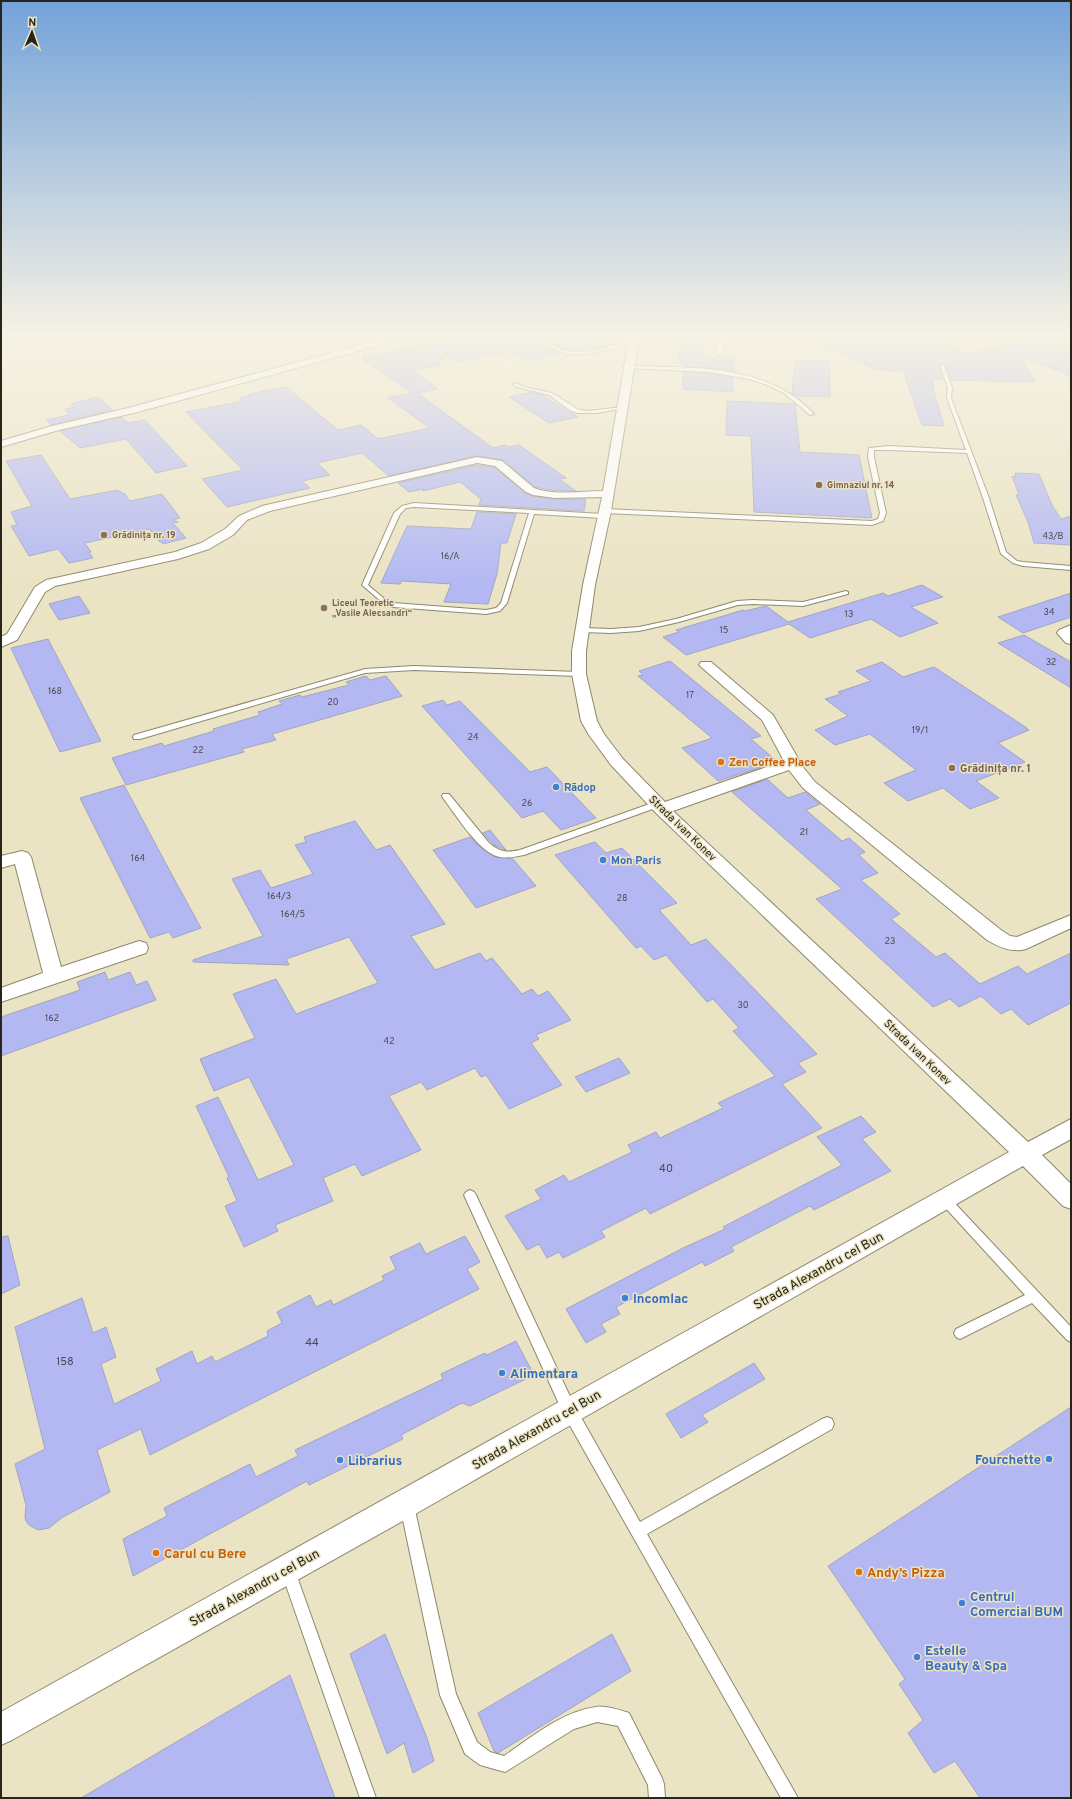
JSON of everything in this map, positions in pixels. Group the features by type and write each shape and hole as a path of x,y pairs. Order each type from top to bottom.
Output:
{"street":[{"path":"1,444 56,428 95,419"},
{"name":"Strada Ivan Konev","path":"620,419 604,513 589,585 579,651 579,674 589,721 597,735 617,762 660,807 1025,1153 1071,1199"},
{"path":"1,643 12,637 40,590 51,584 178,555 205,546 229,532 244,518 266,508 477,460 498,463 530,490 537,493 555,495 607,494"},
{"path":"1071,629 1064,633 1071,640"},
{"path":"706,666 768,718 801,777 809,785 994,935 1005,942 1019,944 1071,921"},
{"path":"660,807 794,763"},
{"path":"1,862 22,857 54,977"},
{"path":"1,994 139,948"},
{"name":"Strada Alexandru cel Bun","path":"1,1729 287,1568 406,1503 1071,1128"}],"lane":[{"path":"957,419 1003,553 1015,562 1023,564 1071,568"},
{"path":"532,512 504,604 498,610 486,612 393,605 386,603 365,585 397,513 404,507 414,506 532,512 604,513 872,523 881,520 883,513 871,457 871,449 878,447 969,452"},
{"path":"583,630 639,629 677,621 737,603 753,602 803,604 846,593"},
{"path":"137,737 369,670 414,668 579,674"},
{"path":"446,796 487,847 499,854 508,855 521,853 660,807"},
{"path":"470,1195 569,1410 790,1798"},
{"path":"944,1199 1071,1336"},
{"path":"960,1333 1034,1296"},
{"path":"638,1531 827,1424"},
{"path":"406,1503 448,1695 471,1748 486,1759 505,1764 570,1722 597,1714 623,1718 656,1784 656,1798"},
{"path":"287,1568 368,1798"}],"building":[{"path":"51,419 76,419 51,425 46,420"},
{"path":"112,419 123,419 128,423 145,420 187,466 156,473 126,439 80,448 60,431"},
{"path":"193,419 325,419 338,430 361,425 378,439 430,428 417,419 453,419 493,448 505,445 508,447 519,445 566,478 559,479 576,491 550,490 535,487 503,460 477,456 389,476 362,453 317,463 330,475 302,481 310,488 227,507 202,479 243,470"},
{"path":"543,419 569,419 549,423"},
{"path":"726,419 797,419 800,452 859,455 872,518 754,512 751,436 726,435"},
{"path":"920,419 942,419 944,426 922,425"},
{"path":"41,455 70,499 117,490 125,494 130,501 162,494 180,518 172,520 178,522 173,523 186,538 163,544 149,529 85,543 93,558 69,563 58,549 29,556 11,526 17,525 11,512 32,506 6,461"},
{"path":"477,465 494,467 525,493 532,496 555,499 586,499 584,511 479,505 481,499 460,482 423,491 424,489 409,492 398,483"},
{"path":"1015,473 1039,474 1052,505 1061,519 1071,516 1071,545 1034,543 1028,522 1016,495 1019,495 1012,476 1016,477"},
{"path":"477,512 516,514 507,543 501,543 497,574 488,604 444,602 451,584 402,581 400,584 381,583 407,526 471,529"},
{"path":"922,585 943,597 911,607 938,623 900,637 871,619 810,638 789,624 686,655 663,637 679,632 676,630 743,610 745,611 766,606 788,622 883,593 888,596"},
{"path":"1071,593 1071,617 1023,633 998,617"},
{"path":"79,596 90,613 59,620 49,604"},
{"path":"1024,635 1071,662 1071,688 998,643"},
{"path":"48,639 101,741 60,752 11,648"},
{"path":"670,661 761,736 751,739 778,762 718,781 682,748 712,738 638,676 643,675 639,671"},
{"path":"882,662 903,677 934,667 1029,730 998,743 1025,762 976,781 999,798 970,809 943,788 908,801 884,783 916,770 870,734 835,745 815,730 848,716 825,699 841,694 838,692 871,681 856,671"},
{"path":"366,676 370,680 386,676 402,696 272,734 276,740 242,749 244,752 126,785 112,758 162,743 164,746 214,731 213,729 260,715 258,712 282,704 279,701 300,695 302,697 349,685 346,682"},
{"path":"443,700 447,705 460,701 530,772 547,767 596,818 561,830 543,811 522,818 422,706"},
{"path":"767,779 788,798 805,792 820,804 806,810 842,841 849,838 865,852 859,855 878,873 861,880 900,914 891,919 936,957 945,953 980,984 1018,966 1027,974 1071,953 1071,1003 1028,1025 1011,1009 1001,1014 981,996 959,1007 950,999 933,1007 816,899 842,889 732,792"},
{"path":"124,785 201,928 173,938 169,932 150,938 80,798"},
{"path":"355,821 376,850 390,845 445,924 411,936 435,970 480,953 486,961 492,958 522,994 532,989 538,996 548,991 571,1020 536,1035 539,1039 531,1043 562,1085 509,1109 486,1075 481,1077 475,1068 427,1090 421,1082 389,1096 421,1150 362,1176 355,1164 323,1178 333,1201 275,1225 278,1231 244,1247 225,1206 237,1201 227,1178 229,1177 196,1106 218,1097 258,1180 294,1165 249,1077 214,1091 200,1059 255,1038 233,994 276,979 296,1014 378,983 349,937 286,959 289,965 193,962 193,960 263,936 232,879 260,870 271,888 313,874 295,845 306,842 304,837"},
{"path":"490,830 506,850 494,845 483,833"},
{"path":"470,837 480,847 495,857 513,859 536,886 476,908 433,850"},
{"path":"595,842 606,853 622,848 677,903 659,910 691,945 706,939 817,1054 798,1063 806,1072 782,1084 822,1128 650,1214 646,1208 601,1231 605,1237 563,1258 559,1252 547,1258 539,1244 527,1250 505,1216 541,1199 535,1190 564,1175 569,1182 632,1152 628,1145 656,1132 660,1138 723,1108 718,1103 775,1076 733,1031 739,1028 713,999 707,1002 666,955 654,960 641,946 636,948 555,855"},
{"path":"105,972 108,980 130,972 136,985 147,981 156,1000 1,1056 1,1017 80,990 77,982"},
{"path":"619,1058 630,1073 586,1092 575,1077"},
{"path":"861,1116 876,1132 862,1139 891,1171 814,1210 810,1206 731,1247 734,1251 705,1266 702,1262 616,1307 620,1314 601,1324 606,1332 586,1343 566,1309 683,1248 725,1229 723,1227 842,1165 817,1137"},
{"path":"8,1236 20,1285 1,1294 1,1237"},
{"path":"465,1236 480,1262 467,1269 479,1289 150,1455 141,1429 97,1450 110,1492 63,1517 49,1528 38,1530 29,1525 26,1521 26,1505 15,1464 45,1449 15,1327 82,1298 93,1333 106,1327 116,1357 101,1364 114,1404 161,1381 156,1369 192,1351 197,1364 212,1356 215,1362 268,1336 267,1331 282,1323 277,1312 310,1295 316,1307 331,1300 333,1305 384,1280 382,1276 396,1269 390,1257 420,1243 426,1254"},
{"path":"516,1341 534,1375 470,1406 462,1403 401,1435 403,1439 309,1485 307,1481 133,1576 123,1539 167,1516 164,1508 250,1464 256,1477 298,1456 295,1450 443,1379 441,1374 485,1353 487,1355"},
{"path":"754,1363 765,1379 702,1415 708,1422 681,1438 666,1414"},
{"name":"Centrul Comercial BUM","path":"1071,1407 1071,1798 980,1798 955,1761 934,1773 908,1733 923,1720 899,1684 905,1679 828,1566"},
{"path":"385,1634 427,1738 434,1761 413,1773 404,1743 387,1754 350,1654"},
{"path":"612,1634 631,1671 498,1753 494,1751 478,1713"},
{"path":"290,1675 335,1798 81,1798"}],"place":[{"name":"Gimnaziul nr. 14","path":"819,485"},
{"name":"Grădinița nr. 19","path":"104,535"},
{"name":"Liceul Teoretic „Vasile Alecsandri“","path":"324,608"},
{"name":"Zen Coffee Place","path":"721,762"},
{"name":"Grădinița nr. 1","path":"952,768"},
{"name":"Rădop","path":"556,787"},
{"name":"Mon Paris","path":"603,860"},
{"name":"Incomlac","path":"625,1298"},
{"name":"Alimentara","path":"502,1373"},
{"name":"Fourchette","path":"1049,1459"},
{"name":"Librarius","path":"340,1460"},
{"name":"Carul cu Bere","path":"156,1553"},
{"name":"Andy’s Pizza","path":"859,1572"},
{"name":"Centrul Comercial BUM","path":"962,1603"},
{"name":"Estelle Beauty & Spa","path":"917,1657"}]}
